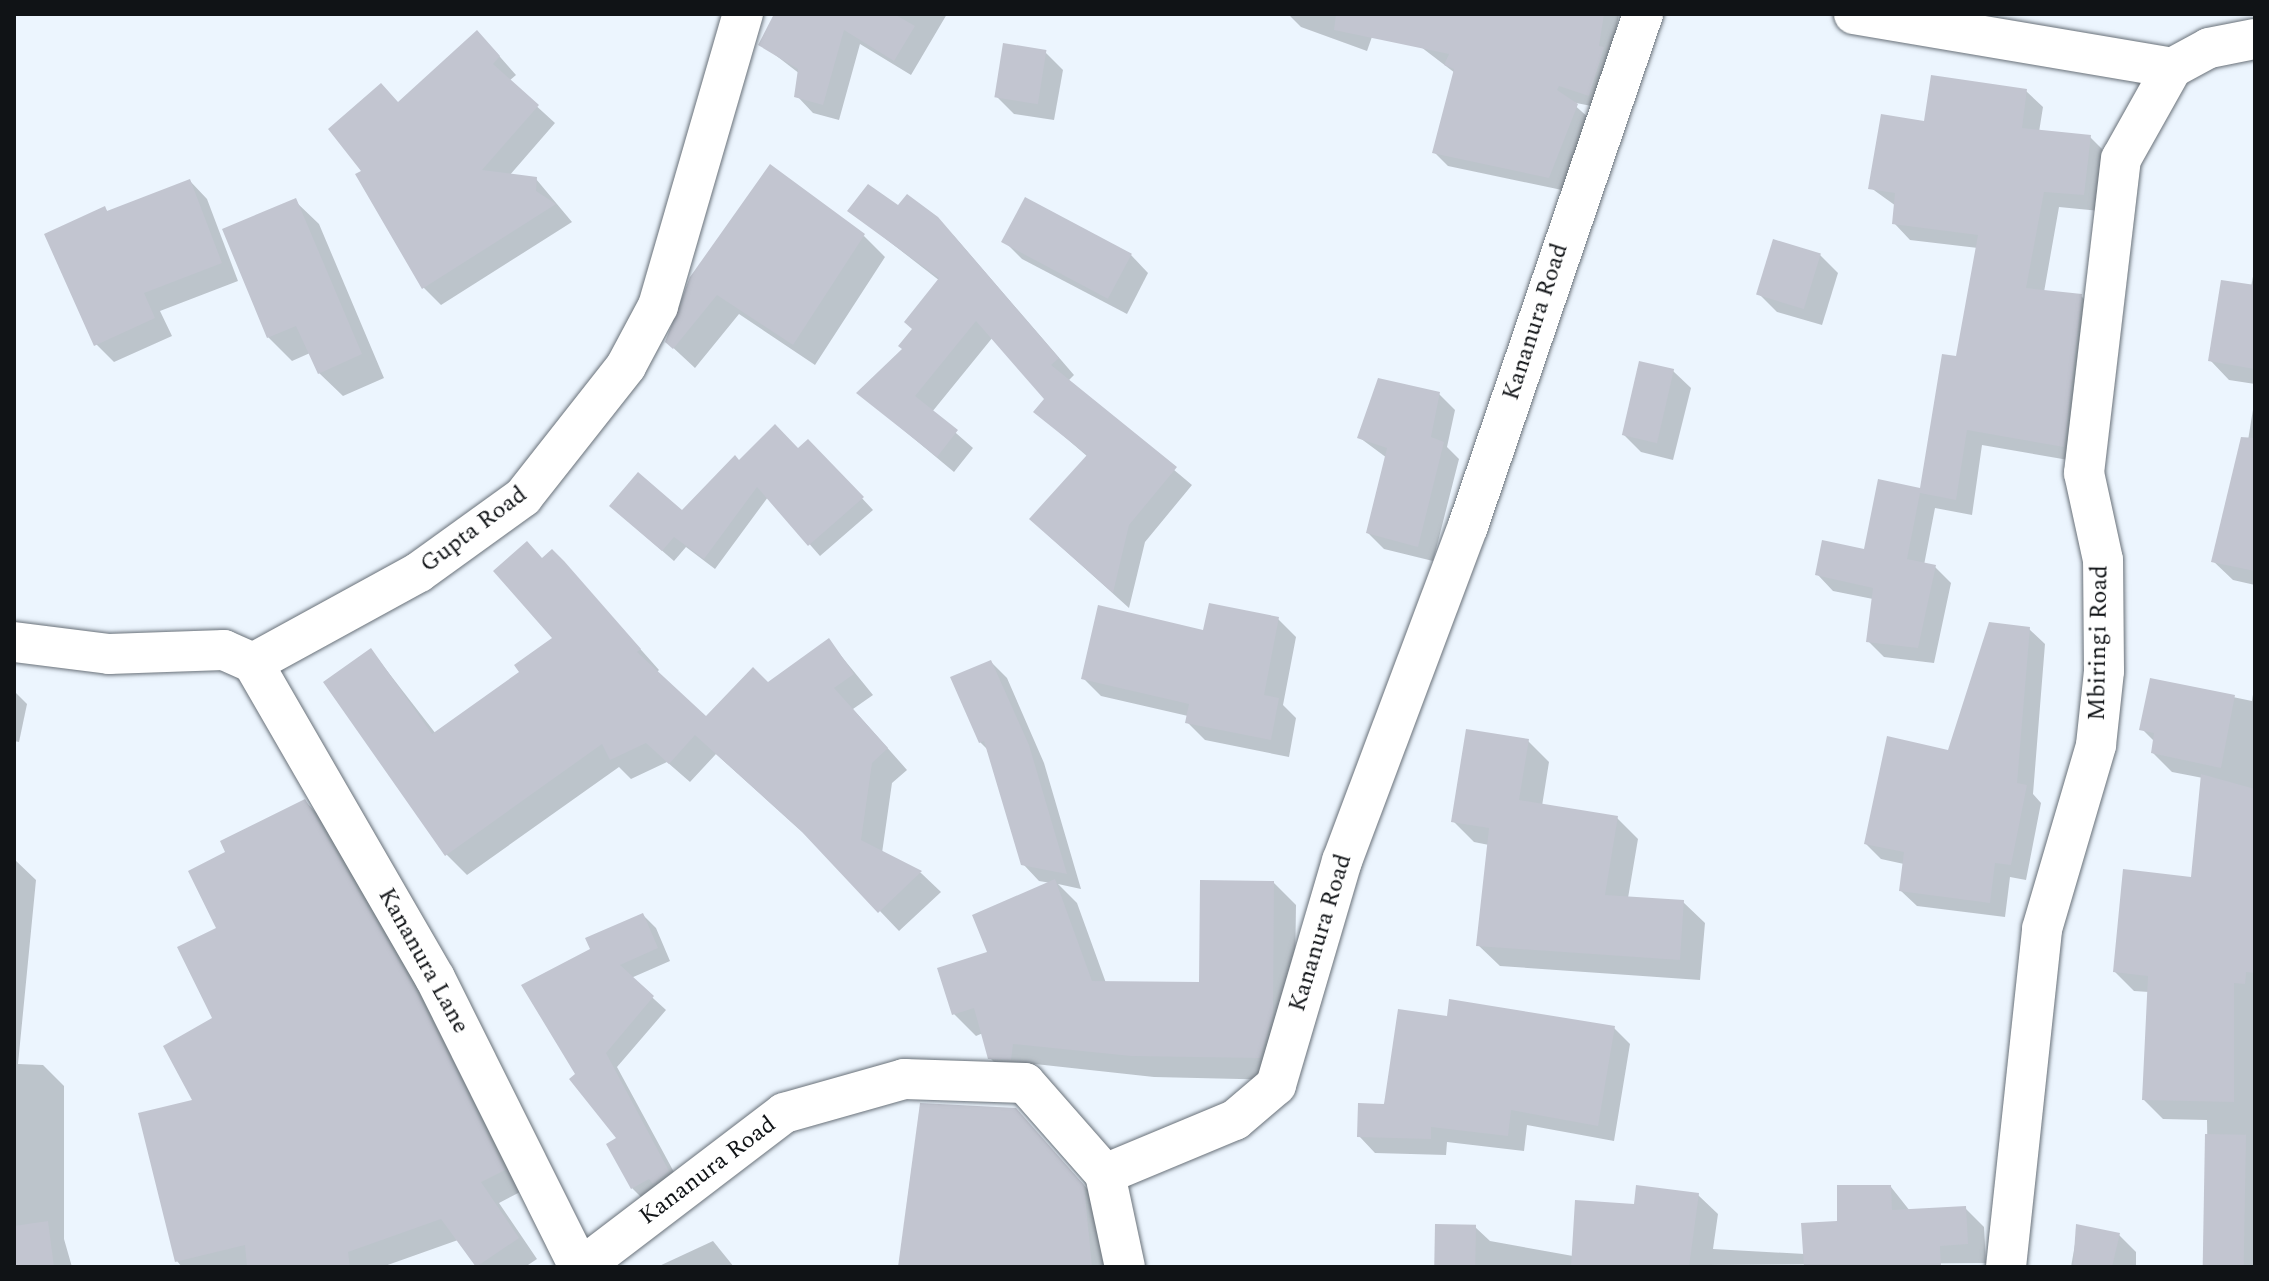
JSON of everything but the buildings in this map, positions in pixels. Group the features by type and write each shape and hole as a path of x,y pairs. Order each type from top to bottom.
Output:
{"street":[{"name":"Kananura Road","path":"580,1267 784,1113 904,1079 1025,1083 1105,1174 1235,1120 1276,1085 1342,861 1468,526 1643,14"},
{"path":"1854,14 2172,68 2209,48 2255,39"},
{"name":"Gupta Road","path":"253,663 419,572 523,497 626,366 658,306 740,16"},
{"name":"Mbiringi Road","path":"2006,1267 2042,929 2096,745 2104,671 2103,560 2084,473 2119,173 2121,159 2172,68"},
{"path":"14,642 109,654 224,650 253,663"},
{"name":"Kananura Lane","path":"253,663 435,978 580,1267"},
{"path":"1105,1174 1125,1267"}]}
